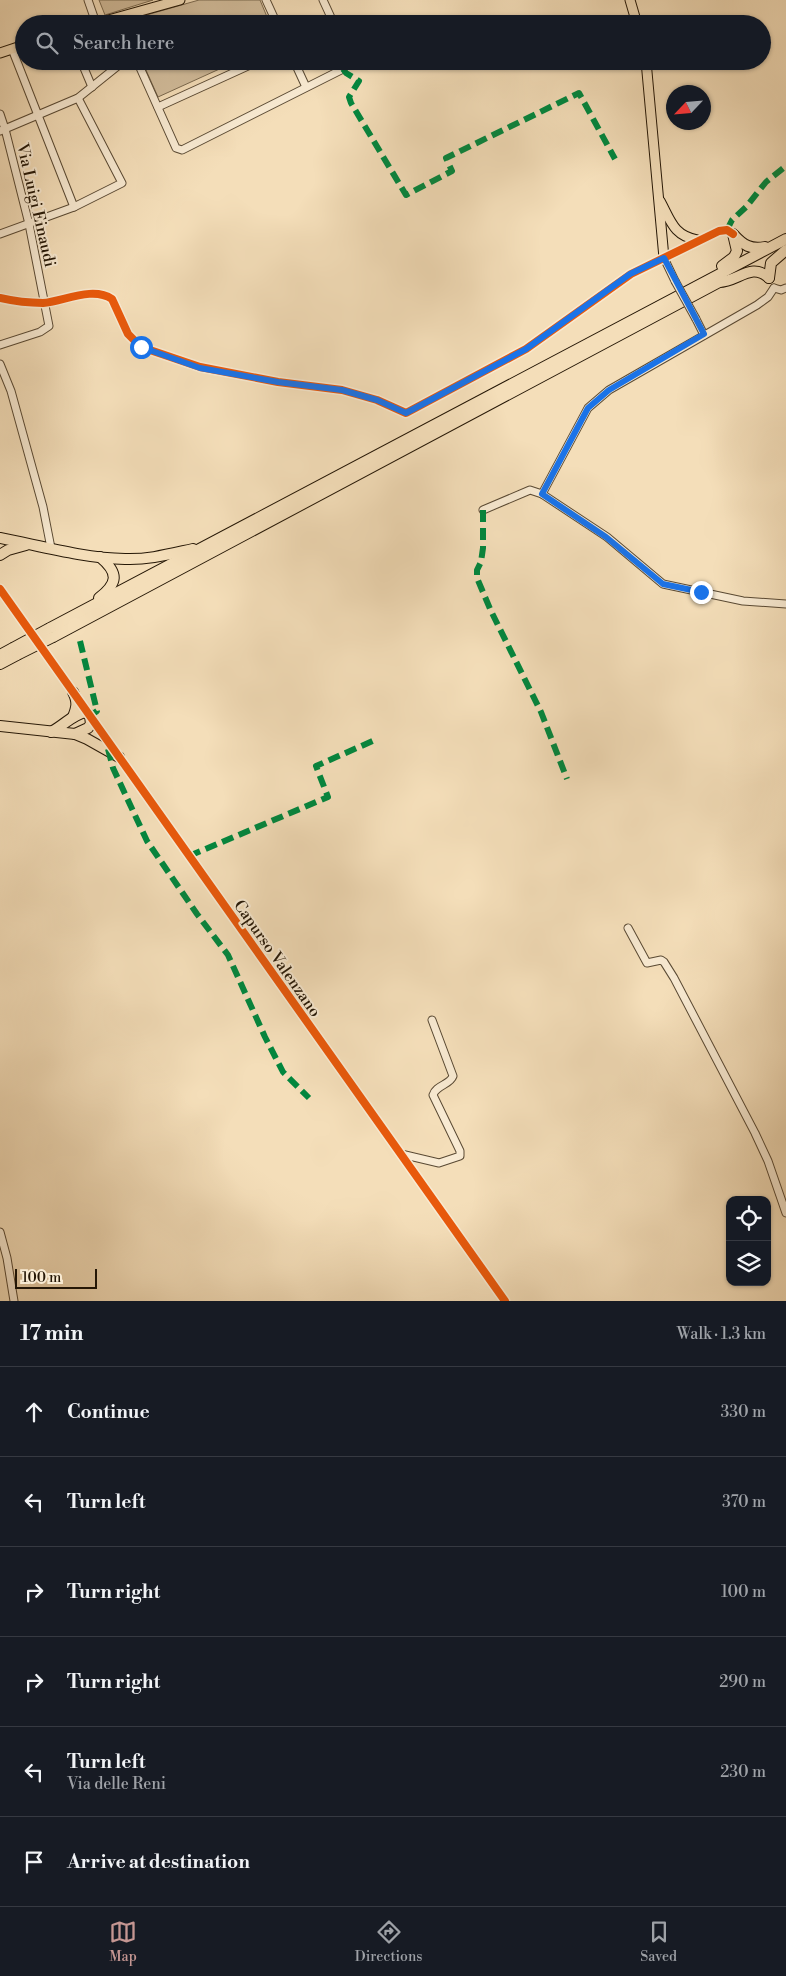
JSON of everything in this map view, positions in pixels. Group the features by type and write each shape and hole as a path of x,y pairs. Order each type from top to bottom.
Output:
{"highway":[{"path":"733,234 741,243 750,247 760,248 774,245"},
{"path":"703,282 734,257 737,251 733,234"},
{"path":"67,620 786,238"},
{"path":"769,278 771,263 786,248"},
{"path":"6,658 52,632 786,248"},
{"path":"718,282 724,282 754,271 763,273 769,278"},
{"path":"0,538 126,559 151,557 206,546"},
{"path":"0,555 8,550 27,544"},
{"path":"52,632 112,587 114,580 113,572 109,565 99,556"},
{"path":"50,732 68,723 73,717 77,708 77,700 73,692"},
{"path":"73,717 86,712 90,716 91,724 88,728 76,734"},
{"path":"0,726 76,734 88,738 118,757"}],"main road":[{"path":"134,15 180,0"},
{"path":"630,0 634,15"},
{"path":"0,53 15,48"},
{"path":"647,70 664,258"},
{"path":"659,198 676,230 684,237 697,240"}],"street":[{"path":"88,0 93,15"},
{"path":"266,0 273,15"},
{"path":"323,0 330,15"},
{"path":"12,49 15,56"},
{"path":"21,70 74,207"},
{"path":"84,70 92,87"},
{"path":"3,130 78,98 113,70"},
{"path":"141,70 176,148 182,150 306,88 334,70"},
{"path":"158,107 239,70"},
{"path":"298,70 306,88"},
{"path":"0,234 74,207 122,183 78,98"},
{"name":"Via Luigi Einaudi","path":"0,114 29,224 49,321 48,328 0,345"},
{"path":"0,298 45,302 90,294 107,295 112,299 128,334 141,347 200,368 278,382 342,390 377,400 406,413 526,349 630,274 719,230 727,230 733,234"},
{"path":"664,258 704,334"},
{"path":"769,278 774,288 780,290 786,288"},
{"path":"542,494 588,408 609,390 757,305 768,297 774,288"},
{"path":"0,364 11,391 51,548"},
{"path":"483,510 530,490 542,494 606,537 663,584 742,601 786,604"},
{"name":"Capurso Valenzano","path":"0,589 505,1301"},
{"path":"628,928 648,964 661,960 674,978 755,1133 768,1161 786,1213"},
{"path":"401,1154 439,1163 460,1156 460,1151 433,1095 435,1090 452,1080 453,1076 432,1020"},
{"path":"0,1232 7,1258 14,1301"}],"shaded area":[{"path":"99,0 153,0 105,15"},
{"path":"199,0 260,0 266,15 146,15"},
{"path":"146,70 217,70 158,97"}],"marked path":[{"path":"344,70 359,81 349,97 351,103 406,195 452,171 446,158 579,93 615,159"},
{"path":"727,230 732,220 746,207 766,182 786,166"},
{"path":"483,510 483,548 481,562 477,570 477,578 491,611 541,712 567,779"},
{"path":"80,641 97,711 90,716"},
{"path":"189,856 328,797 316,766 375,740"},
{"path":"108,749 113,768 147,841 197,914 228,955 283,1072 309,1098"}],"cycle path":[{"path":"0,298 21,302 43,303 78,295 104,295 112,299 128,334 141,347 200,367 278,382 342,390 377,400 406,413 526,349 631,274 719,231 727,230 733,234"},
{"path":"0,589 505,1301"}],"route":[{"path":"141,347 200,368 278,382 342,390 377,400 406,413 526,349 630,274 664,258 704,334 680,350 609,390 588,408 542,494 606,537 646,567 663,584 701,592"}]}
